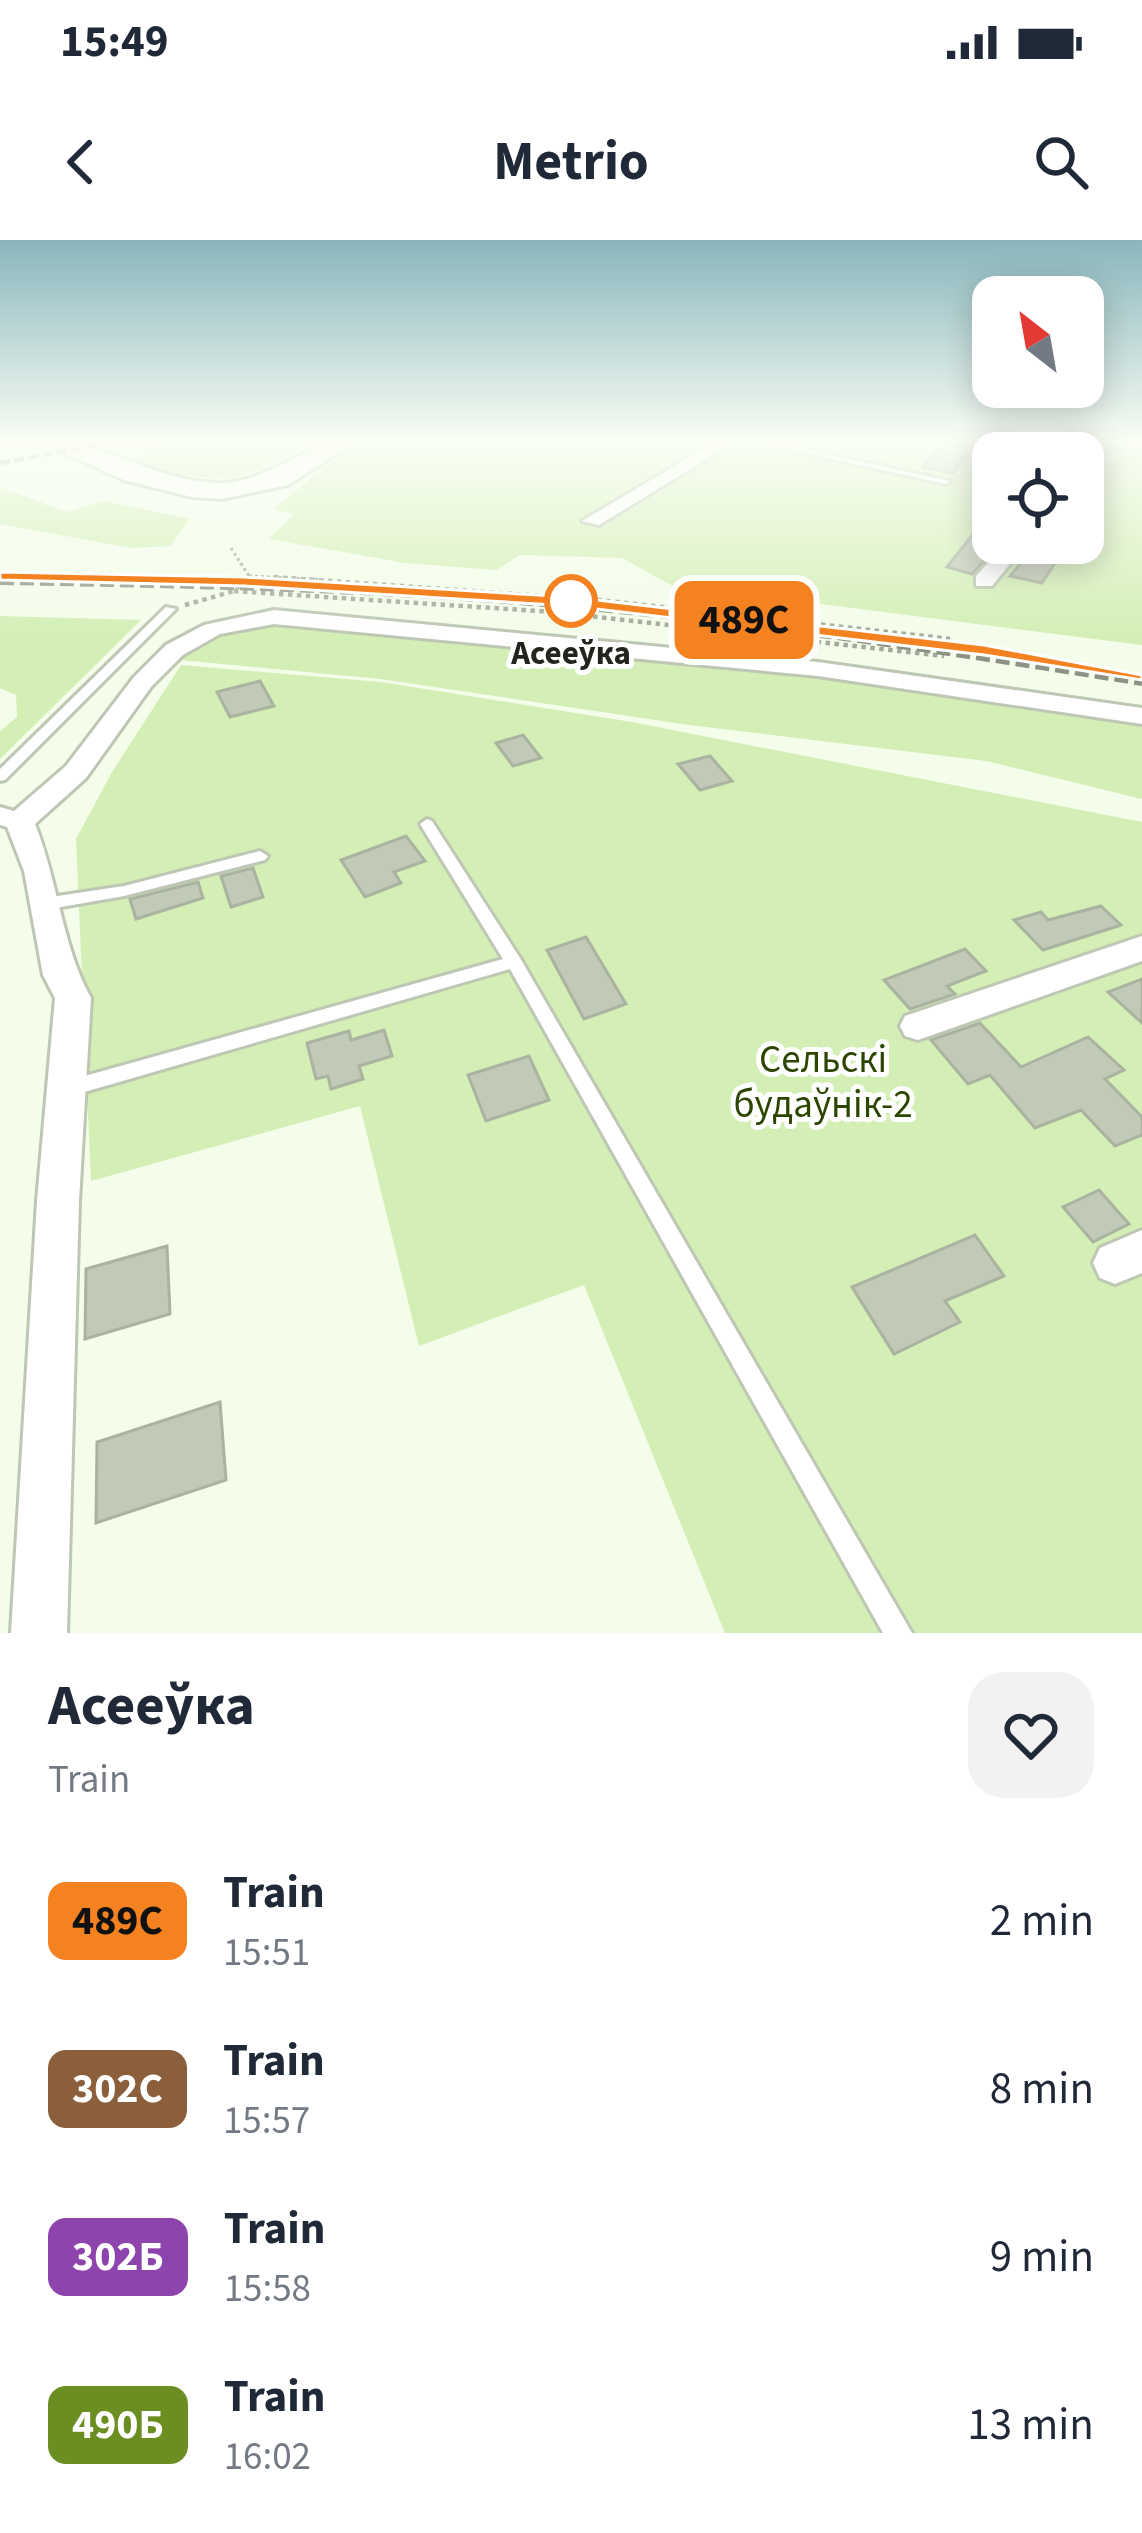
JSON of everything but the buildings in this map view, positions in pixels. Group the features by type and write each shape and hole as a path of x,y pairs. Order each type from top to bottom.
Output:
{"street":[{"path":"592,520 616,506"},
{"path":"984,581 998,564"},
{"path":"39,1633 73,998 60,975 39,871 9,818 74,774 155,668 192,638 227,625 274,617 677,654 1035,696 1142,716"},
{"path":"918,1026 1142,948"}],"lane":[{"path":"0,777 170,609"},
{"path":"427,824 514,962 898,1633"},
{"path":"44,904 124,891 260,856"},
{"path":"67,1089 514,962"}],"path":[{"path":"231,548 249,576"},
{"path":"233,591 249,576 563,596 830,622 950,639"},
{"path":"170,609 233,591 554,612 827,639 944,656"},
{"path":"554,612 563,596"},
{"path":"827,639 830,622"}],"green space":[{"path":"0,506 51,506 67,512 87,506 128,506 190,519 170,546 131,548 0,524"},
{"path":"972,506 972,564 1104,564 1104,506 1142,506 1142,645 671,585 622,558 520,555 496,570 405,563 269,539 294,514 273,509"},
{"path":"0,616 141,620 0,759 0,731 17,717 16,695 0,688"},
{"path":"265,626 761,670 1051,705 1142,725 1142,799 986,761 689,725 380,679 180,660 220,636"},
{"name":"Сельскі будаўнік-2","path":"181,665 381,682 632,722 1142,822 1142,1633 725,1633 584,1285 419,1346 360,1106 91,1181 76,839 112,772"}],"railway":[{"path":"0,582 347,591 555,605 776,629 1142,683"}],"train":[{"name":"489С","path":"0,577 244,581 571,601 984,650 1142,675"}],"place":[{"name":"Асееўка","path":"571,601"}]}
